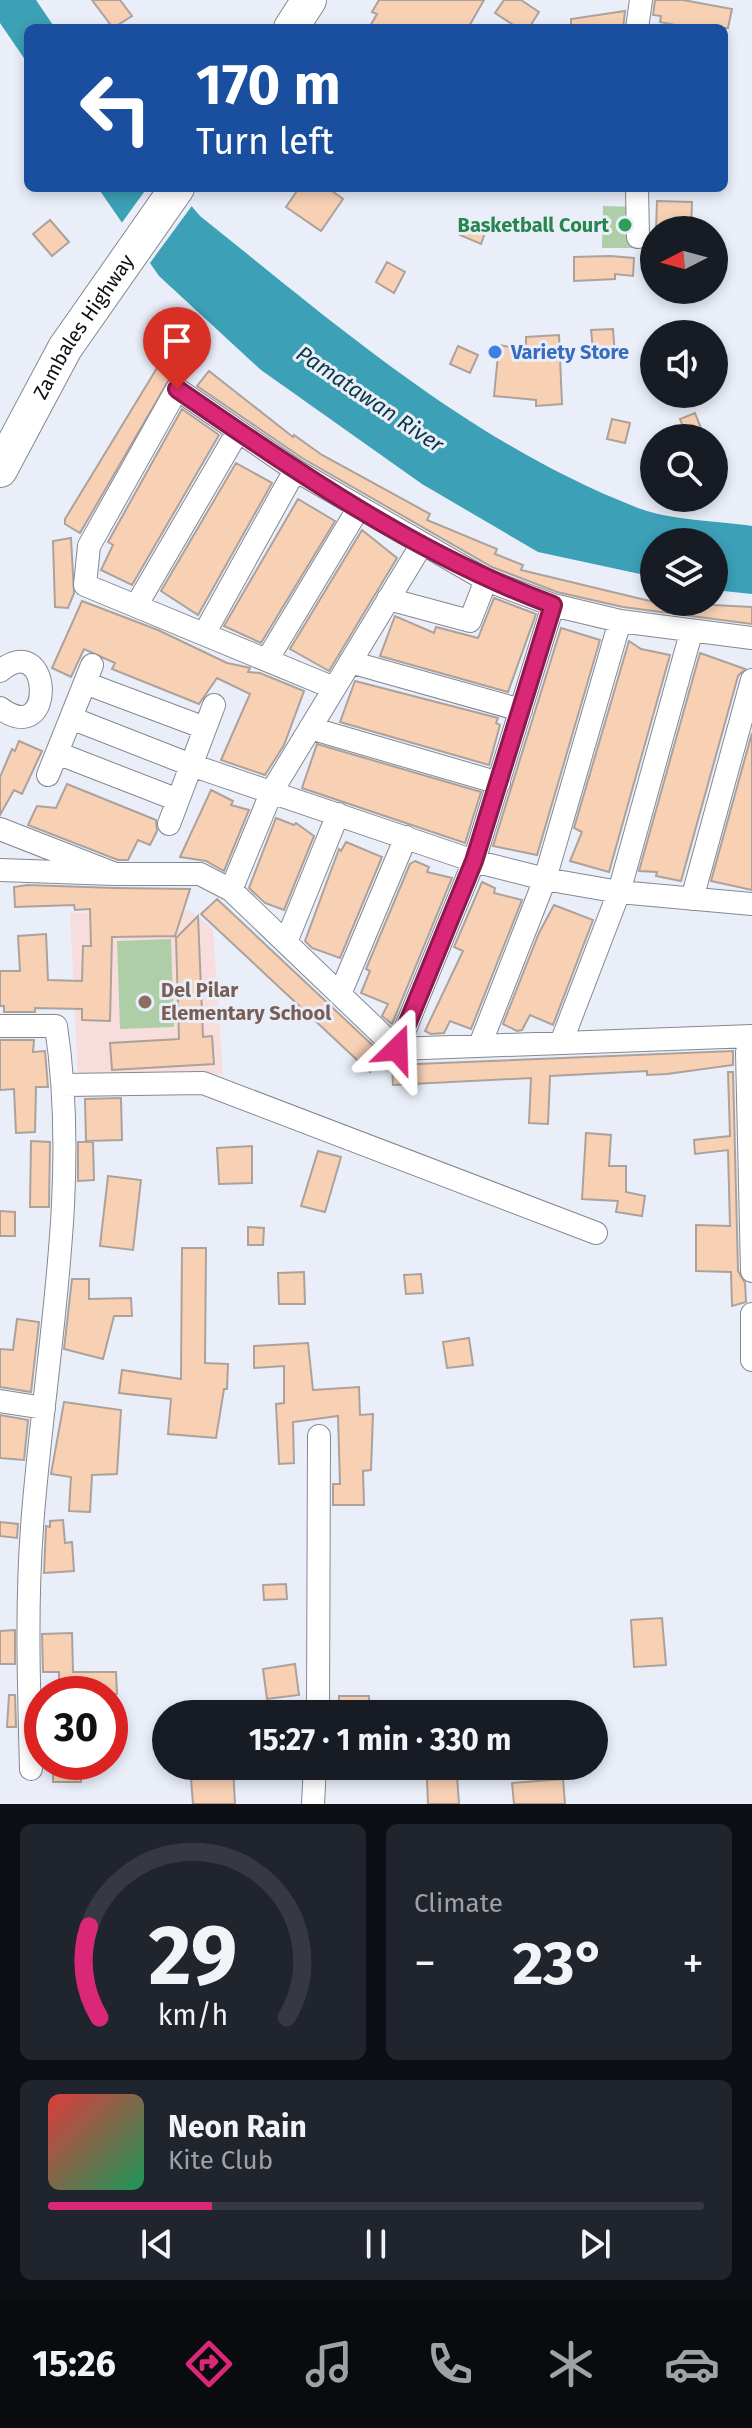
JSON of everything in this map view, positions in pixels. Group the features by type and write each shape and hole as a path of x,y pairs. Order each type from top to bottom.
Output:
{"main road":[{"name":"Zambales Highway","path":"0,470 65,348 174,192"}],"street":[{"path":"638,24 641,0"},
{"path":"637,192 638,237"},
{"path":"334,688 85,585 89,546 177,389 358,509 486,580 553,605 620,621 691,633 752,638"},
{"path":"136,606 238,431"},
{"path":"204,634 295,470"},
{"path":"267,660 358,509"},
{"path":"231,890 272,791 422,544"},
{"path":"388,599 470,621 486,580"},
{"path":"397,1049 474,861 553,605"},
{"path":"480,1045 545,879 620,621"},
{"path":"561,1043 619,892 691,633"},
{"path":"350,662 521,710"},
{"path":"0,671 22,664 37,672 43,697 36,707 17,716 0,708"},
{"path":"48,775 88,674 205,728"},
{"path":"692,899 752,680"},
{"path":"42,684 71,717"},
{"path":"169,824 214,705"},
{"path":"36,707 71,717 191,765 474,861 545,879 619,892 752,904"},
{"path":"310,728 499,783"},
{"path":"57,753 178,800"},
{"path":"286,942 338,814"},
{"path":"0,829 115,874"},
{"path":"340,994 406,837"},
{"path":"0,870 200,874 231,890 397,1049 752,1038 749,1065 752,1271"},
{"path":"0,1026 56,1026 65,1085 60,1226 31,1543 31,1676"},
{"path":"65,1085 203,1083 596,1233"},
{"path":"752,1314 752,1360"},
{"path":"0,1401 44,1408"},
{"path":"318,1700 319,1436"},
{"path":"313,1804 314,1780"}],"shaded area":[{"name":"Del Pilar Elementary School","path":"189,910 213,929 223,1074 78,1079 70,913"}],"green space":[{"path":"603,206 636,207 636,248 602,248"},
{"path":"171,939 174,1027 120,1029 117,941"}],"water":[{"path":"0,0 36,0 52,24 24,24 24,58 0,23"},
{"name":"Pamatawan River","path":"101,192 179,192 200,216 408,379 462,416 577,481 640,509 640,512 752,526 752,594 728,591 728,528 640,528 640,574 538,552 422,484 261,370 159,276"}],"pier":[{"path":"144,192 184,192 194,203 147,267 118,228"}],"building":[{"path":"92,0 120,0 132,16 119,24 110,24"},
{"path":"379,0 484,0 470,24 371,24 377,14 372,12"},
{"path":"504,0 521,0 539,12 532,24 512,24 495,13"},
{"path":"655,0 683,0 732,9 728,28 728,24 670,24 660,22 661,16 653,15"},
{"path":"625,11 623,24 571,24 571,19"},
{"path":"296,192 333,192 343,199 321,231 286,207"},
{"path":"657,201 692,202 692,216 656,216"},
{"path":"467,219 487,227 481,244 460,235"},
{"path":"50,220 69,242 52,256 33,234"},
{"path":"574,257 634,258 633,276 615,274 615,279 574,281"},
{"path":"387,262 405,272 394,293 376,282"},
{"path":"613,329 615,356 594,358 591,330"},
{"path":"559,335 562,404 536,406 536,400 494,396 499,345 526,350 526,337"},
{"path":"171,345 185,352 80,533 65,524 65,519"},
{"path":"458,346 478,355 470,373 450,364"},
{"path":"209,371 293,437 430,514 427,520 497,549 495,554 523,565 521,570 640,599 640,609 557,592 492,567 302,458 197,386"},
{"path":"182,409 219,435 132,585 101,570 113,545 108,542"},
{"path":"695,413 699,424 682,424 680,419"},
{"path":"612,419 630,423 625,443 607,439"},
{"path":"236,463 272,483 198,615 161,591"},
{"path":"298,499 335,521 261,643 224,626"},
{"path":"362,530 397,558 329,671 290,649"},
{"path":"71,538 74,593 68,608 55,607 53,541"},
{"path":"494,598 536,614 508,692 380,656 395,616 434,633 436,627 478,638"},
{"path":"82,601 158,630 227,663 250,668 248,672 260,673 304,691 284,745 265,775 221,760 250,694 217,678 199,704 112,669 115,663 84,649 71,677 52,668"},
{"path":"728,606 752,607 752,624 691,616 728,616"},
{"path":"561,628 600,640 537,855 493,846"},
{"path":"629,641 641,649 670,655 609,872 570,861 582,832 574,828"},
{"path":"700,653 745,669 738,676 681,881 656,876 657,872 639,871"},
{"path":"355,681 498,718 496,723 500,725 489,765 340,722"},
{"path":"752,733 752,890 711,881"},
{"path":"19,741 42,751 22,794 14,790 0,815 0,777 12,749 15,751"},
{"path":"317,744 481,792 465,843 302,788"},
{"path":"67,784 156,820 157,831 150,845 138,840 128,860 118,860 28,825 37,806 56,808"},
{"path":"211,790 233,801 231,805 249,810 224,871 206,861 180,857"},
{"path":"276,818 294,825 296,823 314,836 284,910 265,903 249,888"},
{"path":"346,842 382,857 340,958 312,948 305,941 339,849 341,851"},
{"path":"415,861 429,867 427,872 452,878 392,1024 382,1016 388,1004 361,993 370,971 366,969 410,864"},
{"path":"482,882 495,888 494,893 522,900 471,1029 450,1021 444,1033 431,1034 425,1031 463,951 454,947"},
{"path":"14,887 190,889 175,936 112,937 110,1021 82,1020 82,1009 35,1008 35,1012 4,1012 4,1006 0,1006 0,971 20,971 18,936 46,934 48,980 82,981 83,946 91,946 90,909 75,910 74,905 15,907"},
{"path":"217,899 385,1057 370,1072 201,914"},
{"path":"554,905 593,920 553,1025 530,1015 522,1030 517,1031 503,1024 539,933"},
{"path":"198,916 203,1037 212,1036 214,1064 112,1070 110,1043 179,1039 176,938"},
{"path":"0,1040 34,1040 33,1052 45,1051 48,1087 36,1087 35,1132 16,1133 14,1089 0,1090"},
{"path":"733,1051 733,1065 667,1074 647,1075 647,1071 550,1076 548,1124 529,1123 531,1078 393,1085 392,1065"},
{"path":"728,1072 733,1072 738,1271 745,1283 746,1302 732,1306 731,1272 696,1271 696,1225 730,1226 728,1150 695,1154 694,1140 730,1136"},
{"path":"121,1098 122,1140 86,1141 85,1099"},
{"path":"586,1133 611,1135 609,1166 626,1166 626,1192 645,1196 642,1216 616,1212 618,1201 582,1199"},
{"path":"31,1141 50,1142 49,1207 30,1207"},
{"path":"78,1142 93,1142 94,1180 78,1181"},
{"path":"252,1146 252,1183 219,1184 217,1148"},
{"path":"318,1151 341,1157 325,1212 301,1206"},
{"path":"108,1176 141,1180 133,1250 100,1246"},
{"path":"0,1211 15,1212 15,1236 0,1236"},
{"path":"248,1227 264,1228 263,1245 248,1245"},
{"path":"182,1248 206,1248 205,1363 228,1364 227,1389 224,1389 216,1438 168,1434 171,1399 119,1393 122,1370 181,1379"},
{"path":"304,1272 305,1304 279,1304 278,1273"},
{"path":"421,1274 423,1293 406,1294 404,1275"},
{"path":"72,1279 89,1279 89,1299 131,1298 132,1316 114,1316 103,1359 64,1349"},
{"path":"17,1319 39,1322 31,1392 0,1387 0,1349 13,1350"},
{"path":"469,1338 473,1365 447,1368 443,1342"},
{"path":"308,1343 313,1390 359,1387 360,1415 373,1414 371,1470 363,1471 364,1505 333,1505 333,1484 340,1484 338,1416 293,1422 294,1463 279,1464 276,1404 284,1403 284,1366 254,1368 254,1346"},
{"path":"64,1402 121,1410 117,1474 92,1475 90,1512 69,1511 71,1477 51,1474"},
{"path":"0,1415 28,1420 24,1460 0,1458"},
{"path":"63,1520 65,1543 72,1542 74,1571 44,1573 46,1526 50,1527 50,1521"},
{"path":"0,1522 18,1524 17,1538 0,1536"},
{"path":"286,1584 287,1599 264,1600 263,1585"},
{"path":"662,1618 666,1665 634,1667 631,1620"},
{"path":"15,1630 15,1664 0,1664 0,1631"},
{"path":"72,1633 73,1672 116,1672 116,1676 59,1676 59,1672 43,1672 42,1634"},
{"path":"295,1664 299,1695 267,1699 263,1669"},
{"path":"9,1695 15,1695 16,1727 7,1727"},
{"path":"339,1696 369,1696 369,1700 339,1700"},
{"path":"53,1780 81,1780 81,1782"},
{"path":"191,1780 234,1780 235,1804 193,1804"},
{"path":"427,1780 457,1780 459,1804 428,1804"},
{"path":"563,1780 565,1804 514,1804 512,1783"}],"place":[{"name":"Basketball Court","path":"625,225"},
{"name":"Variety Store","path":"495,352"},
{"name":"Del Pilar Elementary School","path":"145,1002"}],"route":[{"path":"177,389 295,470 362,511 486,580 553,605 474,861 397,1049"}]}
